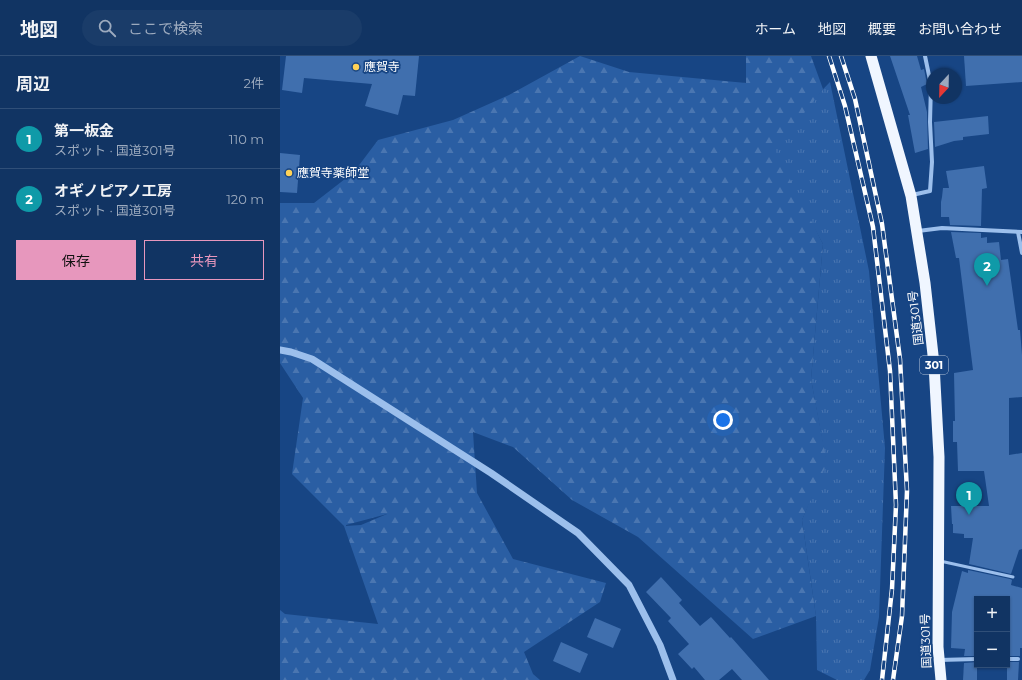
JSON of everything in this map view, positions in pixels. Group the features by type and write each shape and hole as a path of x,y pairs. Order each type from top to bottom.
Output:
{"highway":[{"name":"国道301号","path":"871,56 911,196 925,283 934,364 939,457 938,561 939,660 941,680"}],"street":[{"path":"911,196 930,191 932,162 930,122 931,85 925,56"},
{"path":"916,232 942,228 1020,232 1022,253"},
{"path":"280,350 312,359 491,473 578,533 629,585 660,645 673,680"},
{"path":"1010,659 1018,659"},
{"path":"939,660 974,660"}],"lane":[{"path":"938,561 1013,577"}],"green space":[{"path":"580,56 629,72 746,83 746,56 811,56 823,89 775,150 823,244 811,379 827,463 802,520 816,616 753,639 638,537 572,500 513,447 473,432 477,493 513,559 606,583 600,602 524,652 533,674 540,680 280,680 280,610 285,614 378,624 344,526 292,474 303,398 280,363 280,203 314,203 354,172 378,140 453,120 509,95","holes":["387,514 361,525 346,526"]},
{"path":"830,82 869,271 885,448 879,617 870,670 864,680 837,680 817,670 816,616 802,520 826,461 811,379 823,244 769,145"}],"building":[{"path":"286,56 419,56 415,96 403,95 398,115 365,106 372,84 304,78 302,93 282,90"},
{"path":"890,56 917,56 921,70 924,69 926,84 921,87 927,112 928,149 915,153 908,115 910,115"},
{"path":"964,56 1022,56 1022,82 966,86"},
{"path":"988,116 989,134 963,137 963,140 954,141 935,147 934,122"},
{"name":"應賀寺薬師堂","path":"280,153 300,155 297,193 280,192"},
{"path":"984,166 987,188 982,189 981,226 950,225 949,217 941,217 943,188 949,188 946,171"},
{"path":"951,232 981,233 981,238 987,237 987,243 999,242 1001,260 1008,259 1018,330 1020,330 1022,355 1022,397 1009,398 1009,455 1022,453 1022,549 1019,550 1011,574 969,564 973,538 964,538 964,534 953,533 951,506 989,506 984,471 958,471 957,442 953,442 953,421 955,421 954,373 973,370 959,258 956,258"},
{"path":"968,570 1010,579 1012,580 1011,585 1022,588 1022,648 1020,648 1020,656 1010,656 1010,596 974,596 974,656 964,656 965,649 951,648 952,612 962,571 968,573"},
{"path":"661,577 682,600 679,603 700,626 711,617 769,680 742,680 732,669 719,680 705,680 694,667 692,669 678,654 689,644 668,621 671,618 646,592"},
{"path":"595,618 621,629 613,648 587,637"},
{"path":"561,642 588,654 580,673 553,661"},
{"path":"974,662 974,668 977,668 977,680 963,680 964,663"},
{"path":"1010,662 1019,662 1018,680 1007,680 1007,668 1010,668"}],"railway":[{"path":"829,56 845,106 873,227 890,371 896,505 892,589 882,680"},
{"path":"841,56 855,99 882,224 900,359 907,491 902,616 893,680"}],"place":[{"name":"應賀寺","path":"356,67"},
{"name":"應賀寺薬師堂","path":"289,173"},
{"name":"オギノピアノ工房","path":"987,286"},
{"name":"第一板金","path":"969,515"}]}
